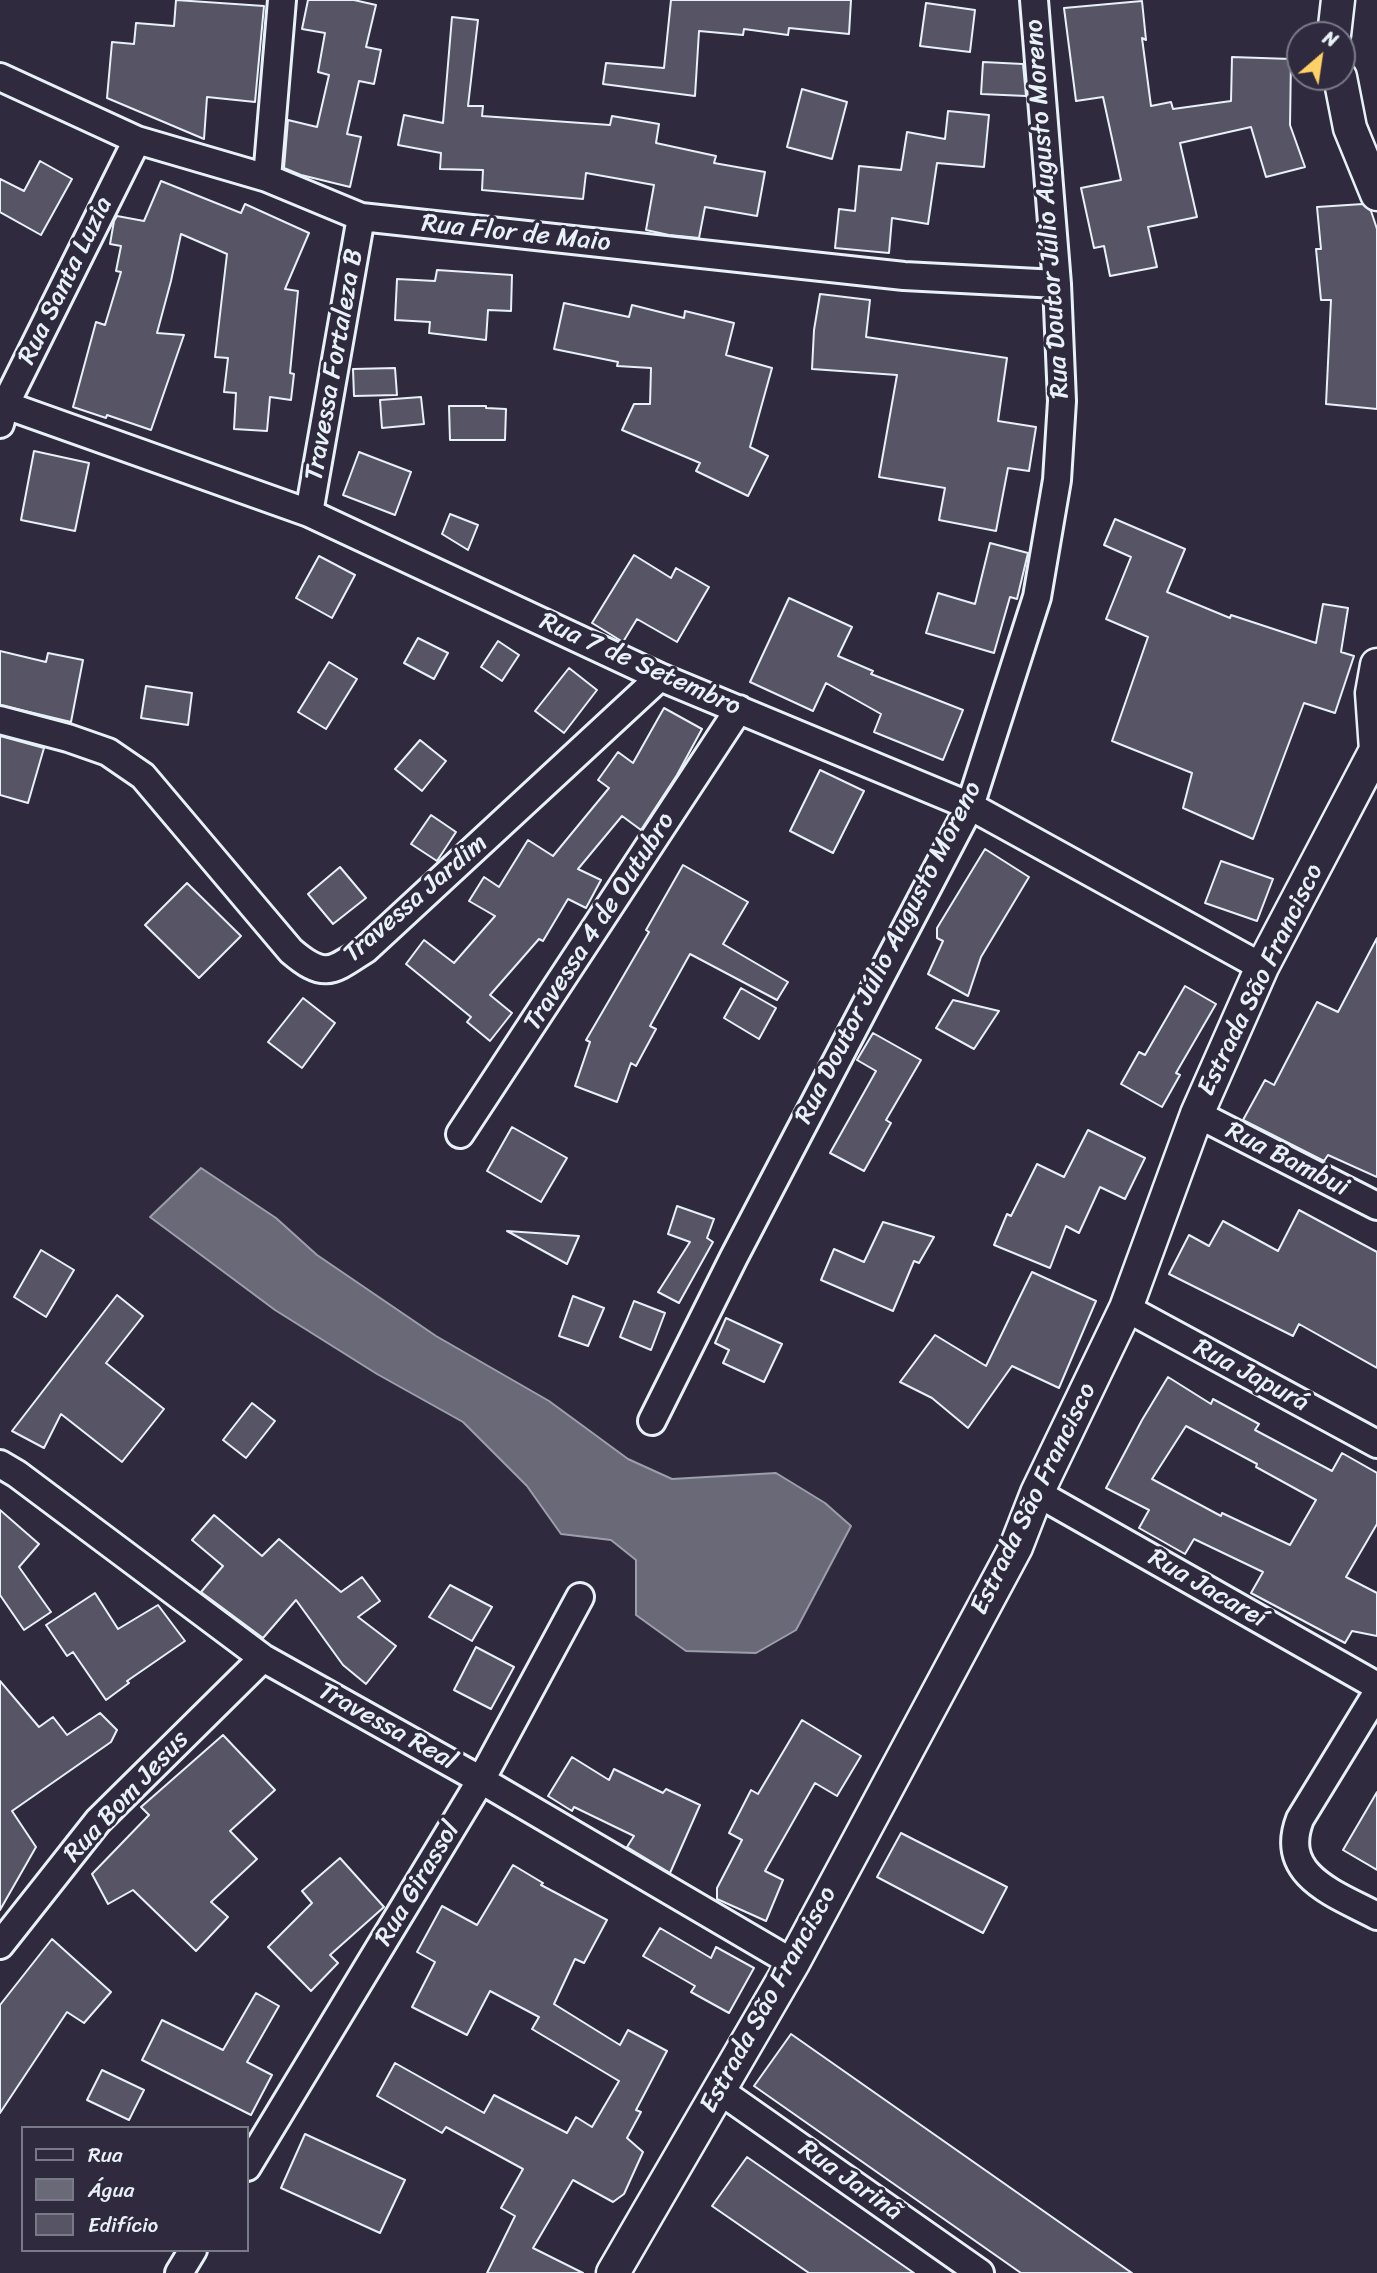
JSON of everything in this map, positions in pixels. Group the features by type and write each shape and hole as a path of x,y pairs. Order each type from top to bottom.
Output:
{"street":[{"path":"267,178 282,0"},
{"name":"Rua Doutor Júlio Augusto Moreno","path":"652,1421 740,1245 970,806 1037,597 1058,467 1062,401 1057,284 1034,0"},
{"path":"1336,21 1338,0"},
{"name":"Rua Flor de Maio","path":"0,77 137,140 267,178 361,218 904,276 1057,284"},
{"path":"1343,91 1350,128 1377,194"},
{"name":"Rua Santa Luzia","path":"2,411 137,140"},
{"name":"Travessa Fortaleza B","path":"309,513 361,218"},
{"name":"Rua 7 de Setembro","path":"2,411 309,513 660,677 970,806 1262,967"},
{"name":"Travessa Jardim","path":"0,720 108,752 143,776 291,951 308,965 321,970 334,968 366,949 660,677"},
{"name":"Estrada São Francisco","path":"613,2273 793,1964 1016,1547 1037,1493 1126,1308 1197,1114 1262,967 1377,750 1374,679"},
{"name":"Travessa 4 de Outubro","path":"460,1134 739,709"},
{"name":"Rua Bambui","path":"1197,1114 1377,1206"},
{"name":"Rua Japurá","path":"1126,1308 1377,1444"},
{"name":"Travessa Real","path":"0,1464 263,1658 481,1780 793,1964"},
{"name":"Rua Jacareí","path":"1037,1493 1377,1686"},
{"name":"Rua Girassol","path":"248,2164 481,1780 580,1597"},
{"name":"Rua Bom Jesus","path":"0,1945 98,1821 263,1658"},
{"path":"1377,1693 1300,1819 1294,1846 1302,1868 1333,1893 1377,1916"},
{"name":"Rua Jarinã","path":"719,2090 980,2273"},
{"path":"179,2273 192,2252"}],"water":[{"path":"201,1168 276,1218 317,1255 436,1336 549,1401 628,1459 672,1479 776,1473 825,1503 851,1526 796,1630 756,1653 686,1651 636,1615 636,1560 611,1540 561,1534 527,1486 463,1422 377,1374 275,1310 150,1217"}],"building":[{"path":"176,0 264,6 255,102 207,97 204,139 107,98 112,42 134,44 136,23 174,26"},
{"path":"308,0 354,0 376,5 366,47 381,50 374,84 359,81 347,134 361,137 350,187 284,168 288,120 317,127 329,75 318,72 325,33 302,29"},
{"path":"671,0 851,0 849,34 789,28 788,35 744,29 743,35 699,31 695,96 603,84 606,63 664,68"},
{"path":"1142,1 1146,40 1142,38 1151,106 1171,102 1173,109 1231,101 1232,57 1286,59 1286,91 1291,91 1290,125 1305,167 1266,177 1251,127 1180,143 1197,217 1148,227 1157,267 1110,276 1104,246 1094,248 1081,188 1121,180 1103,97 1076,101 1064,8"},
{"path":"926,3 975,10 970,52 920,46"},
{"path":"452,17 478,20 468,106 483,106 482,116 610,125 612,116 659,124 656,143 716,156 714,163 765,172 757,216 705,207 699,238 669,235 646,230 654,185 586,173 583,199 482,190 483,170 440,169 441,153 398,145 404,115 443,123"},
{"path":"983,62 1023,64 1026,96 981,94"},
{"path":"802,89 847,102 832,159 787,147"},
{"path":"948,111 989,115 984,167 937,163 928,224 892,218 889,253 835,248 839,209 855,211 859,166 901,170 907,132 945,139"},
{"path":"40,161 72,179 41,235 0,212 0,179 24,191"},
{"path":"161,181 241,213 245,204 309,233 285,289 298,291 290,373 294,374 291,400 270,397 267,431 234,429 236,393 224,392 228,358 215,357 227,254 181,234 157,333 184,335 151,430 73,407 96,322 105,325 121,272 116,271 121,246 110,244 114,221 117,216 144,221"},
{"path":"1363,204 1371,211 1377,229 1377,409 1326,404 1331,300 1321,300 1316,249 1321,249 1317,207"},
{"path":"437,270 512,275 511,311 488,310 486,340 429,333 430,322 395,320 397,279 435,281"},
{"path":"820,294 870,300 866,337 1007,358 998,421 1036,427 1029,471 1008,468 996,531 939,520 945,488 879,477 897,375 812,369 814,330"},
{"path":"564,303 629,317 632,305 684,318 685,311 734,323 726,355 772,368 750,447 768,456 748,496 696,471 700,463 622,430 634,404 650,404 651,368 617,366 618,362 554,349"},
{"path":"395,368 397,395 354,396 353,369"},
{"path":"421,397 424,424 382,428 380,400"},
{"path":"449,406 506,409 505,440 450,440"},
{"path":"34,451 89,463 75,531 21,520"},
{"path":"359,452 411,472 395,515 343,495"},
{"path":"450,514 478,525 468,550 442,534"},
{"path":"1115,519 1185,549 1167,592 1230,618 1231,615 1316,643 1323,604 1348,608 1341,652 1354,656 1335,713 1304,703 1253,839 1183,808 1192,773 1112,741 1148,637 1106,619 1131,557 1104,545"},
{"path":"990,543 1028,553 1017,599 1010,597 994,653 926,633 938,593 975,604"},
{"path":"634,555 671,578 676,568 709,587 677,642 637,619 623,642 592,623"},
{"path":"319,556 355,575 332,618 296,598"},
{"path":"789,598 852,627 838,656 873,671 871,674 963,710 943,760 874,732 881,714 826,683 813,711 750,682"},
{"path":"418,638 448,653 434,679 404,663"},
{"path":"498,641 519,655 502,681 481,667"},
{"path":"0,651 46,662 48,653 83,660 71,722 0,705"},
{"path":"329,662 357,679 326,729 298,712"},
{"path":"569,668 597,690 564,733 535,711"},
{"path":"146,686 192,693 188,725 141,718"},
{"path":"664,708 702,729 677,775 641,830 622,816 578,869 601,880 586,908 568,899 543,941 539,939 490,995 512,1013 490,1041 467,1022 471,1017 406,964 424,940 454,963 495,916 469,901 484,877 499,887 528,840 553,856 609,788 598,780 618,752 633,763"},
{"path":"0,736 44,748 28,803 0,795"},
{"path":"420,740 446,761 422,791 395,769"},
{"path":"820,770 864,791 833,853 790,831"},
{"path":"431,815 456,832 437,861 411,844"},
{"path":"985,849 1029,877 981,957 968,996 928,974 943,941 937,938 937,928"},
{"path":"1221,861 1273,879 1257,921 1205,903"},
{"path":"683,865 748,902 723,944 788,982 777,1000 690,954 650,1026 656,1029 636,1066 631,1063 617,1102 575,1086 590,1042 586,1040 649,932 646,930"},
{"path":"340,867 366,898 333,924 308,894"},
{"path":"187,883 241,936 199,978 145,925"},
{"path":"1377,938 1377,1177 1328,1155 1324,1161 1243,1120 1265,1080 1274,1085 1317,1002 1338,1012"},
{"path":"1185,986 1216,1004 1176,1073 1180,1075 1162,1107 1121,1084 1139,1052 1145,1055"},
{"path":"741,988 776,1008 759,1039 724,1018"},
{"path":"303,998 335,1023 302,1068 268,1042"},
{"path":"953,1000 999,1011 974,1049 936,1028"},
{"path":"873,1033 921,1060 886,1120 891,1123 864,1171 830,1153 876,1071 857,1060"},
{"path":"512,1127 567,1158 541,1202 487,1171"},
{"path":"1088,1130 1145,1158 1125,1199 1100,1187 1079,1233 1066,1226 1050,1268 994,1245 1007,1214 1011,1216 1037,1164 1064,1177"},
{"path":"677,1206 714,1219 707,1238 713,1242 679,1303 658,1292 690,1242 668,1234"},
{"path":"1299,1210 1377,1252 1377,1368 1299,1324 1293,1336 1169,1274 1189,1235 1209,1246 1223,1221 1278,1251"},
{"path":"883,1222 934,1237 919,1263 914,1261 893,1311 821,1280 834,1249 864,1262"},
{"path":"507,1231 579,1236 567,1264"},
{"path":"41,1250 74,1270 46,1317 14,1297"},
{"path":"1032,1272 1096,1301 1059,1388 1012,1366 968,1428 932,1398 900,1382 935,1335 986,1366"},
{"path":"117,1295 143,1316 106,1363 164,1409 122,1462 61,1414 44,1448 12,1431"},
{"path":"573,1296 604,1308 588,1346 559,1336"},
{"path":"634,1301 665,1313 651,1350 620,1337"},
{"path":"726,1318 782,1344 764,1382 723,1363 729,1350 715,1343"},
{"path":"1168,1377 1211,1404 1213,1399 1259,1424 1255,1430 1332,1471 1342,1453 1377,1473 1377,1524 1346,1577 1377,1593 1377,1636 1352,1631 1345,1643 1251,1593 1263,1572 1194,1539 1185,1554 1139,1528 1149,1510 1106,1488","holes":["1186,1426 1257,1464 1256,1467 1316,1500 1290,1545 1222,1513 1221,1516 1152,1479"]},
{"path":"252,1403 275,1421 246,1458 223,1440"},
{"path":"0,1510 39,1544 19,1567 51,1612 24,1630 0,1595"},
{"path":"214,1515 262,1556 279,1539 341,1592 362,1577 380,1601 358,1617 396,1646 366,1684 343,1665 296,1600 263,1638 201,1592 223,1566 192,1540"},
{"path":"450,1585 492,1607 472,1641 429,1617"},
{"path":"95,1593 118,1629 158,1605 185,1641 127,1681 129,1683 106,1700 73,1652 67,1656 46,1625"},
{"path":"476,1647 514,1667 491,1709 454,1690"},
{"path":"0,1681 39,1727 53,1717 67,1735 100,1713 117,1730 111,1742 12,1811 36,1847 0,1910"},
{"path":"802,1720 861,1756 837,1796 815,1783 765,1871 783,1880 766,1921 717,1899 717,1888 742,1840 729,1833 751,1790 758,1794"},
{"path":"223,1735 275,1790 230,1831 257,1859 211,1902 228,1917 196,1951 133,1890 108,1904 92,1874 149,1815 141,1807"},
{"path":"572,1757 609,1780 614,1769 663,1793 666,1789 700,1805 670,1873 627,1847 634,1836 574,1807 572,1811 548,1796"},
{"path":"1377,1792 1377,1870 1343,1850"},
{"path":"901,1833 1007,1887 983,1933 877,1877"},
{"path":"340,1858 384,1907 330,1955 338,1963 311,1991 268,1947 312,1903 302,1891"},
{"path":"513,1865 543,1883 541,1885 607,1920 584,1963 575,1959 554,2004 620,2045 628,2030 667,2051 636,2110 641,2112 627,2138 643,2152 624,2194 613,2202 573,2180 533,2248 583,2273 487,2273 515,2216 501,2208 523,2169 446,2127 442,2133 377,2096 395,2063 484,2113 494,2095 567,2133 576,2117 592,2127 619,2081 532,2029 539,2017 490,1991 467,2035 412,2007 435,1962 417,1952 442,1906 477,1925"},
{"path":"660,1928 711,1958 716,1947 754,1968 729,2013 691,1992 695,1986 643,1956"},
{"path":"52,1939 111,1992 84,2023 67,2012 0,2113 0,2005"},
{"path":"256,1993 279,2006 247,2062 272,2075 251,2115 142,2060 162,2020 223,2050"},
{"path":"791,2034 1132,2273 1021,2273 754,2086"},
{"path":"102,2070 144,2090 129,2120 87,2100"},
{"path":"305,2134 405,2180 380,2233 281,2188"},
{"path":"747,2157 914,2273 809,2273 712,2206"}]}
